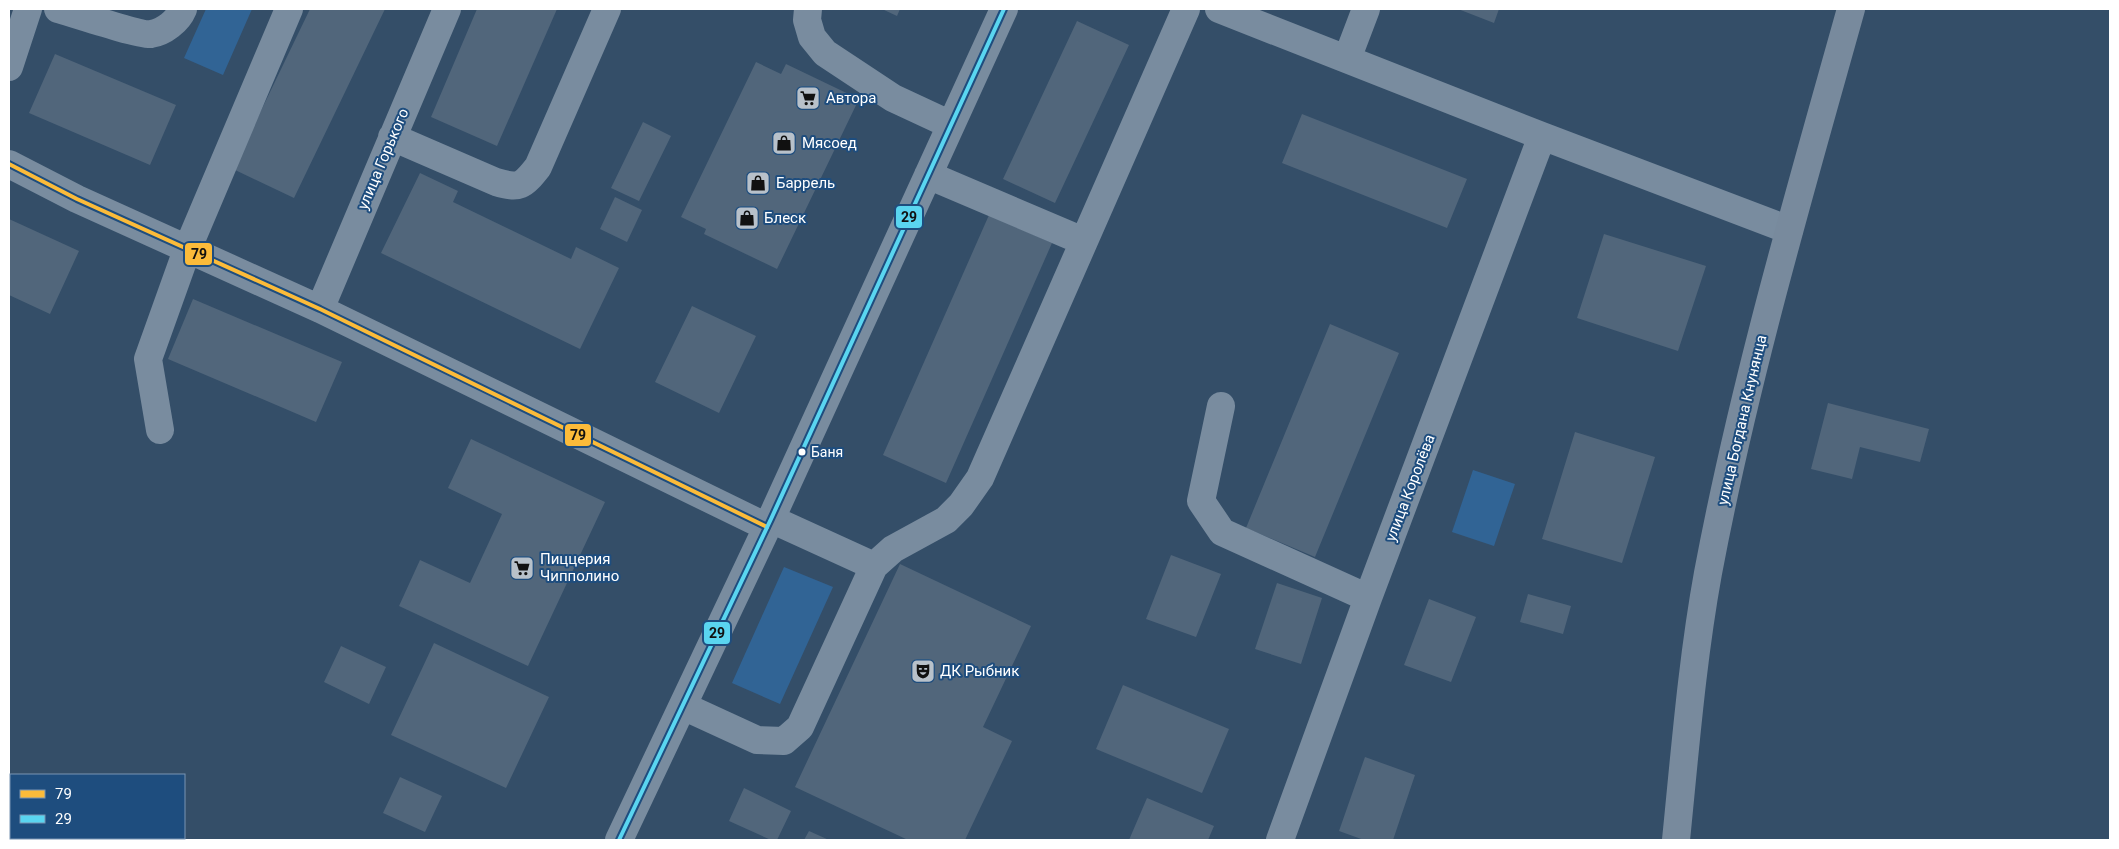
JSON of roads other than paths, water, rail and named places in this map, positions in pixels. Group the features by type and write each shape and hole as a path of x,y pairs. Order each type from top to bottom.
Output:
{"main road":[{"name":"улица Богдана Кнунянца","path":"1676,840 1696,659 1708,574 1750,380 1789,230 1851,9"}],"street":[{"path":"9,67 28,9"},
{"path":"58,9 149,34 166,28 180,15 183,9"},
{"path":"160,430 148,359 187,250 289,9"},
{"name":"улица Горького","path":"320,309 447,9"},
{"path":"392,137 496,182 513,187 527,181 538,167 607,9"},
{"path":"808,9 807,20 812,36 825,53 893,98 951,125"},
{"path":"619,840 769,523 1004,9"},
{"path":"683,706 757,740 784,741 800,727 874,566 893,549 946,520 961,505 980,478 1186,9"},
{"path":"1219,9 1542,136 1789,230"},
{"path":"1347,59 1366,9"},
{"name":"улица Королёва","path":"1280,840 1368,598 1542,136"},
{"path":"9,164 77,199 320,309 769,523 874,566"},
{"path":"928,175 1083,241"},
{"path":"1221,406 1201,501 1222,532 1368,598"}],"place":[{"name":"Автора","path":"808,98"},
{"name":"Мясоед","path":"784,143"},
{"name":"Баррель","path":"758,183"},
{"name":"Блеск","path":"747,218"},
{"name":"Баня","path":"802,452"},
{"name":"Пиццерия Чипполино","path":"522,568"},
{"name":"ДК Рыбник","path":"923,671"}]}
